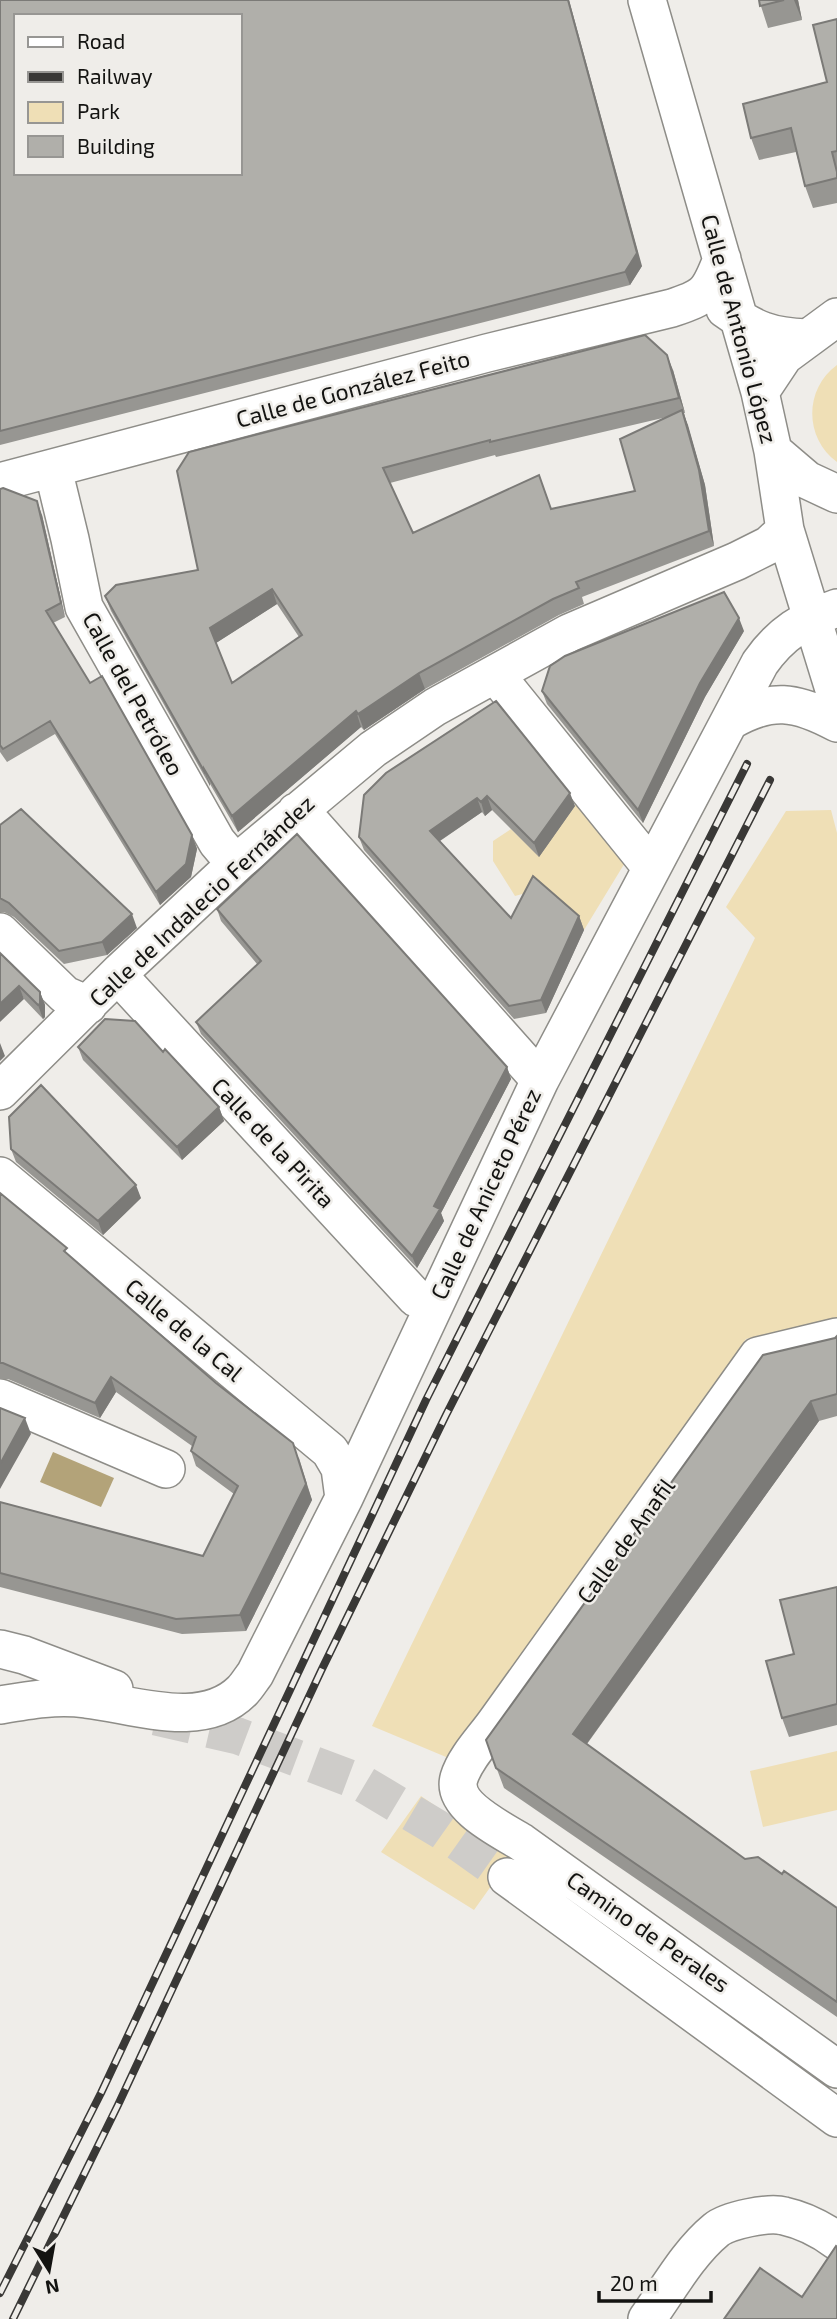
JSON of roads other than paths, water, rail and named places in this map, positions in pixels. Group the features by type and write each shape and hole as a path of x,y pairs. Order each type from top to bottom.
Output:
{"street":[{"name":"Calle de Antonio López","path":"647,0 760,392 785,530 824,613 837,699"},
{"path":"722,259 704,294 756,330 783,338 807,338"},
{"name":"Calle de González Feito","path":"0,482 487,353 672,308 704,294"},
{"path":"760,392 784,356 837,317"},
{"path":"773,452 807,480 837,494"},
{"name":"Calle del Petróleo","path":"53,469 84,607 217,842 228,855 240,860"},
{"name":"Calle de Indalecio Fernández","path":"0,1091 121,971 240,860 373,749 435,707 569,633 737,561 769,545 785,530"},
{"name":"Calle de Aniceto Pérez","path":"136,1707 167,1712 202,1712 222,1705 241,1692 255,1674 344,1498 540,1080 760,663 772,645 786,633 824,613"},
{"path":"495,674 651,867"},
{"path":"730,721 747,710 769,704 789,704 837,723"},
{"path":"296,811 307,818 540,1080"},
{"path":"0,932 65,995 88,1005"},
{"name":"Calle de la Pirita","path":"121,971 128,986 416,1298 434,1303"},
{"name":"Calle de la Cal","path":"0,1176 330,1451 340,1468 344,1498"},
{"name":"Calle de Anafil","path":"461,1795 458,1782 463,1769 758,1356 837,1337"},
{"path":"0,1398 166,1469"},
{"path":"0,1650 24,1655 114,1689 136,1707"},
{"path":"0,1704 55,1697 136,1707"},
{"name":"Camino de Perales","path":"461,1795 476,1814 521,1842 837,2069"},
{"name":"Camino de Perales","path":"507,1877 837,2118"},
{"path":"647,2319 701,2244 719,2227 743,2219 782,2215 823,2231 837,2241"}],"tunnel":[{"path":"156,1717 238,1736 360,1782 442,1831 507,1877"}],"railway":[{"path":"0,2293 101,2093 426,1400 747,764"},
{"path":"13,2319 118,2105 321,1671 446,1415 770,780"}]}
